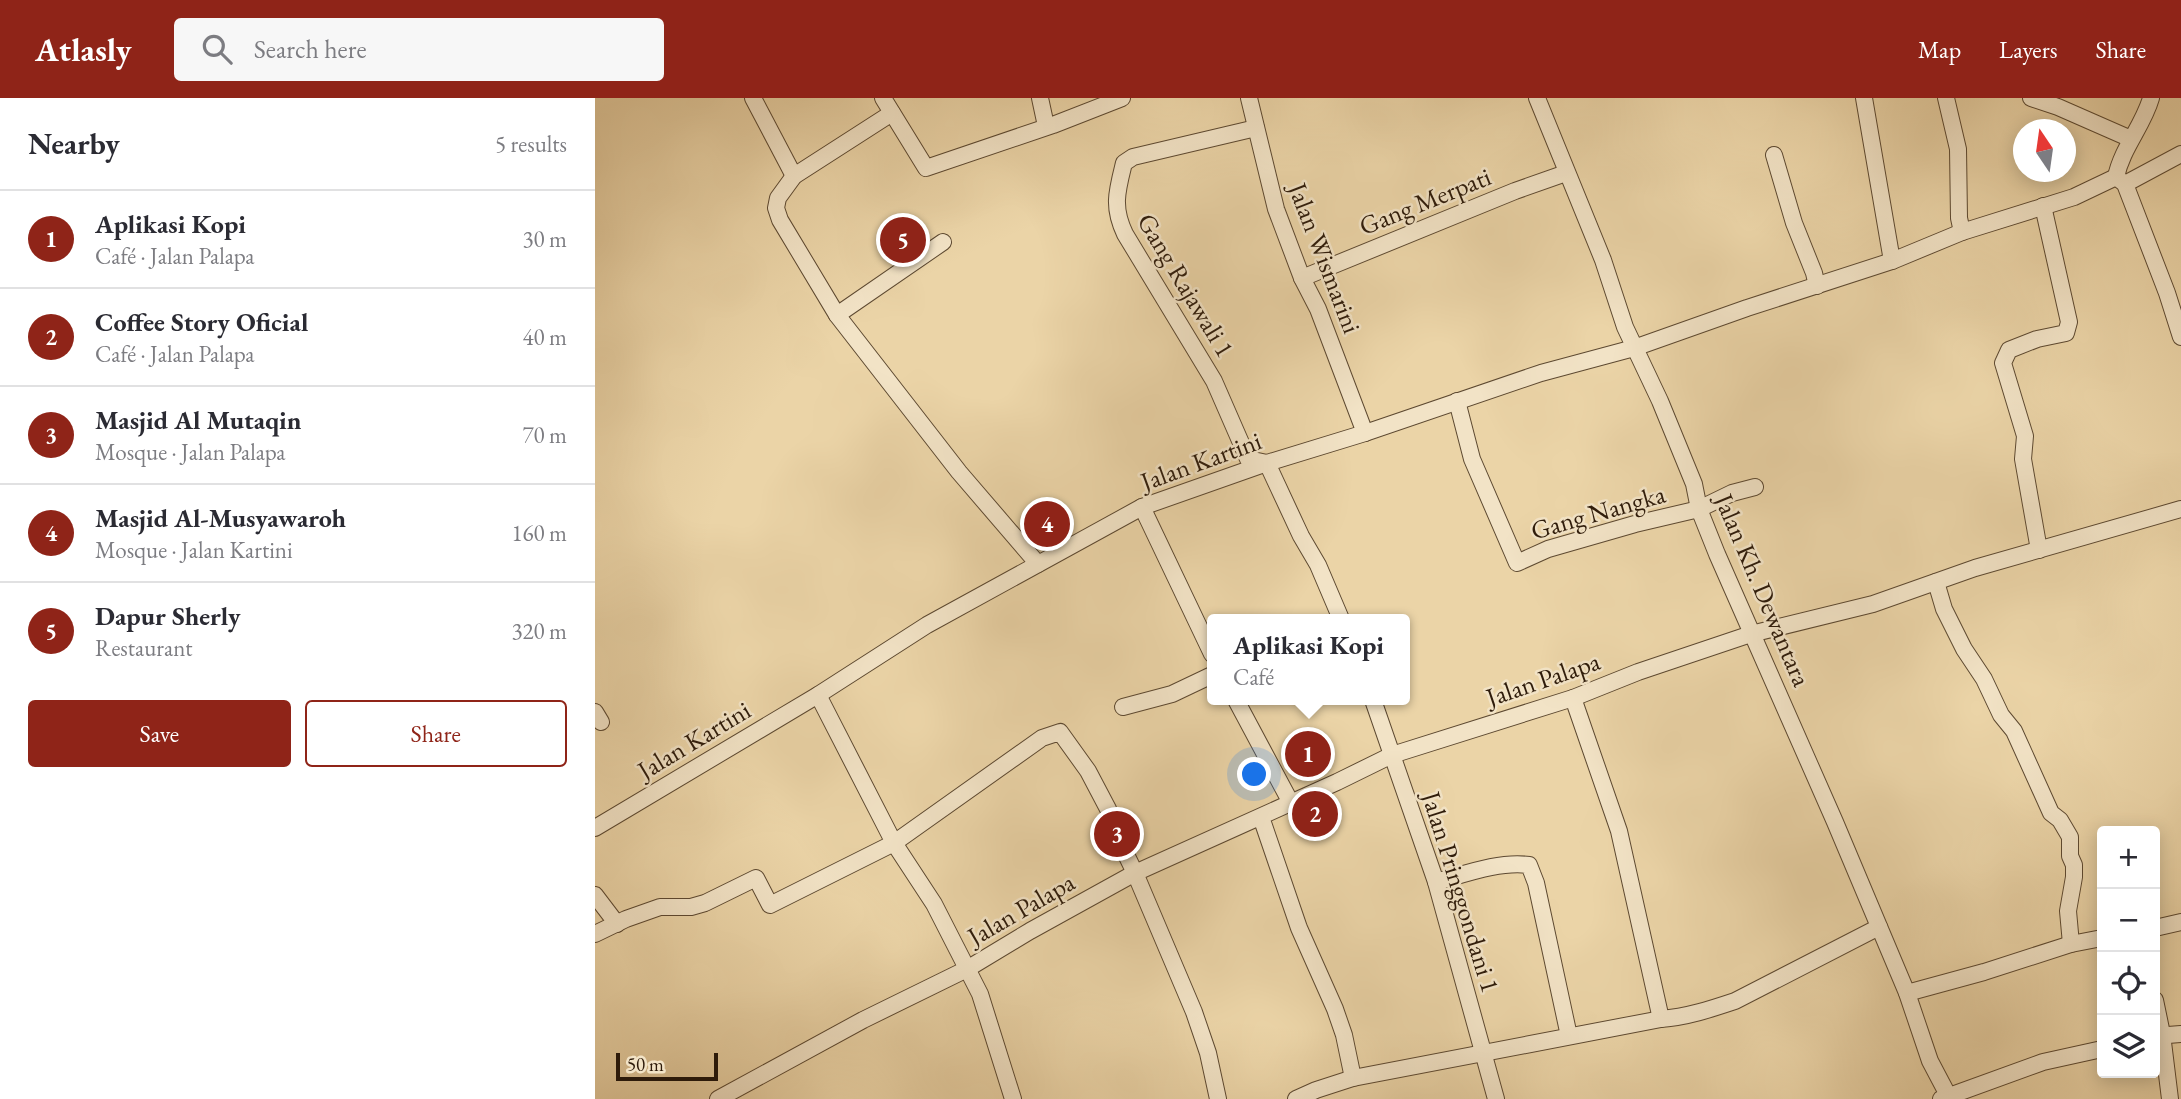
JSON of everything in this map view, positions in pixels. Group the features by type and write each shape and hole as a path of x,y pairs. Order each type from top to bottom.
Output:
{"street":[{"path":"753,98 794,176"},
{"path":"883,98 926,168 1053,125 1122,98"},
{"path":"1040,98 1046,127"},
{"name":"Jalan Wismarini","path":"1249,98 1276,209 1366,432"},
{"name":"Jalan Kh. Dewantara","path":"1537,98 1603,260 1634,348 1660,401 1694,484 1699,509 1907,993 1946,1098"},
{"path":"1864,98 1892,261"},
{"path":"1946,98 1958,149 1959,218 1962,232"},
{"path":"2031,98 2130,139"},
{"path":"2151,98 2118,168 2120,181 2167,293 2181,337"},
{"path":"892,113 794,176 778,198 776,208 780,220 837,315 959,472 1038,564"},
{"name":"Gang Rajawali 1","path":"1256,128 1133,157 1124,163 1116,198 1117,217 1125,234 1214,381 1248,459 1267,463"},
{"name":"Jalan Kartini","path":"595,828 818,695 926,625 1142,507 1541,373 1634,348 1892,261 1962,232 2120,181 2181,154"},
{"path":"1775,155 1794,223 1817,286"},
{"name":"Gang Merpati","path":"1303,278 1515,191 1566,173"},
{"path":"2039,550 2023,458 2025,436 2004,363 2009,350 2037,339 2066,333 2069,328 2043,206"},
{"path":"837,315 943,242"},
{"name":"Gang Nangka","path":"1457,401 1472,459 1517,563 1548,549 1565,546 1600,533 1699,509"},
{"path":"1267,463 1301,536 1318,565 1339,614"},
{"path":"1699,509 1732,493 1755,487"},
{"path":"1142,507 1207,644"},
{"name":"Jalan Palapa","path":"718,1099 863,1020 967,969 1135,873 1392,755 1573,698 1638,672 1751,634 1873,604 1975,568 2181,509"},
{"path":"1936,582 1944,609 1964,649 1984,679 2001,715 2014,732 2051,813 2060,820 2070,837 2070,856 2074,865 2068,911 2071,944"},
{"path":"1123,707 1172,694 1207,678"},
{"path":"818,695 894,843 934,904 980,994 1013,1099"},
{"path":"1573,698 1619,831 1661,1018"},
{"path":"1239,705 1291,803"},
{"name":"Jalan Pringgondani 1","path":"1375,705 1436,882 1496,1099"},
{"path":"595,934 660,907 705,903 755,878 770,905 894,843 1042,738 1060,732 1088,771 1108,809 1193,1012 1208,1053 1218,1099"},
{"path":"1261,817 1299,928 1335,1009 1344,1035 1353,1078"},
{"path":"1436,882 1500,866 1529,865 1536,884 1569,1036"},
{"path":"595,895 617,924"},
{"path":"2160,927 2181,922"},
{"path":"1302,1097 1353,1078 1661,1018 1678,1018 1735,1001 1879,927"},
{"path":"1907,993 2071,944 2097,939"},
{"path":"2160,1035 2181,1034"},
{"path":"2160,1046 2170,1099"},
{"path":"1946,1098 2043,1062 2097,1050"}],"place":[{"name":"Dapur Sherly","path":"903,240"},
{"name":"Masjid Al-Musyawaroh","path":"1047,524"},
{"name":"Aplikasi Kopi","path":"1308,754"},
{"name":"Coffee Story Oficial","path":"1315,814"},
{"name":"Masjid Al Mutaqin","path":"1117,834"}]}
